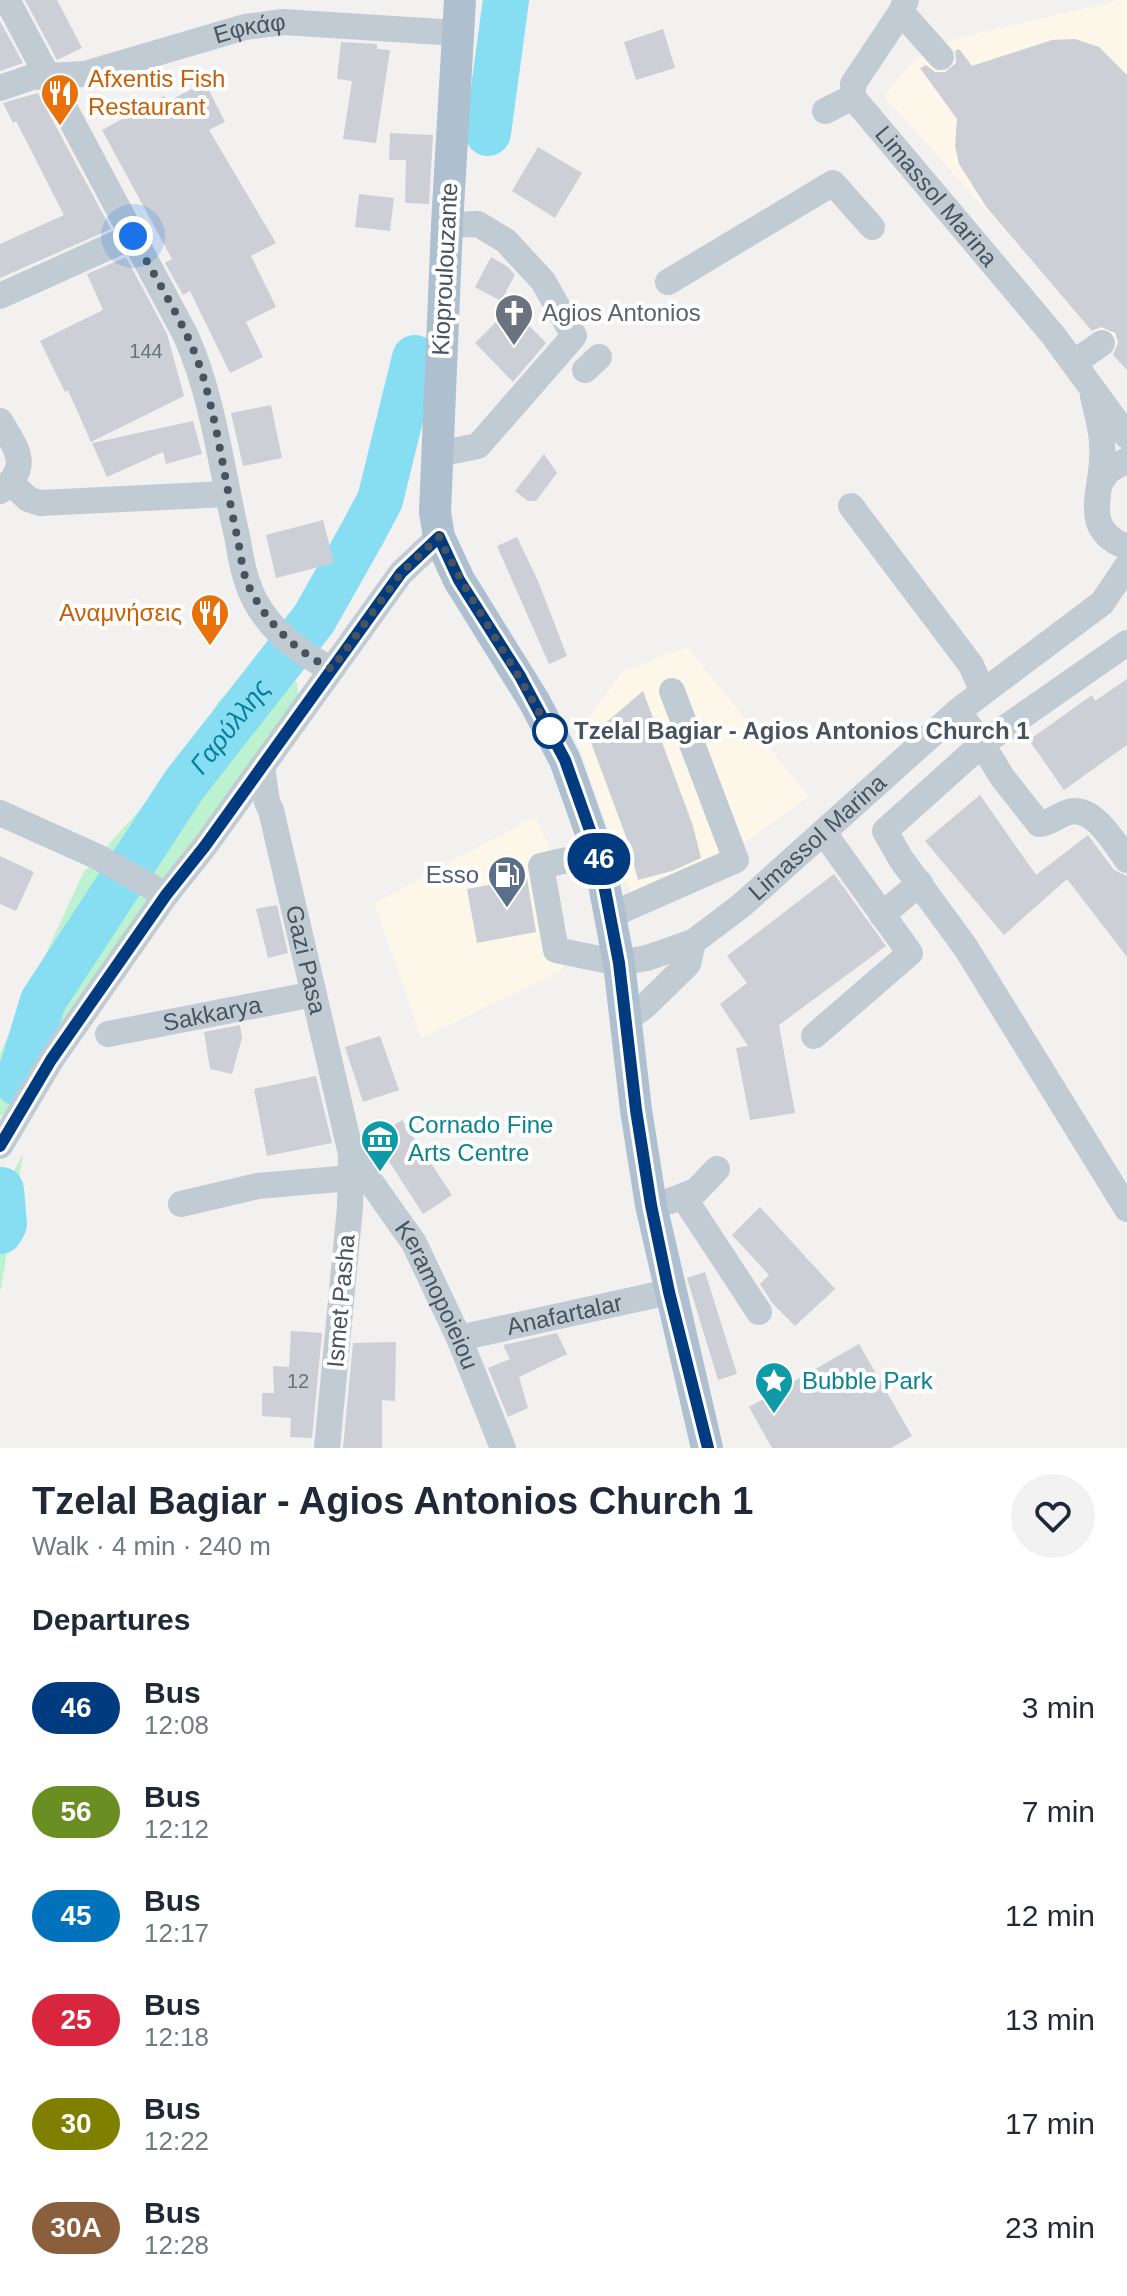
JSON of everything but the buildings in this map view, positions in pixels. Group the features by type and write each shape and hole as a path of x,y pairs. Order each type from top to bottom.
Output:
{"main road":[{"name":"Kioproulouzante","path":"439,537 435,512 444,313 462,224 457,33 460,0"},
{"path":"439,537 459,580 520,676 565,760 598,853 619,963 651,1205 707,1446"}],"street":[{"path":"7,0 201,369 213,413 248,586 263,612 282,635 323,665"},
{"path":"825,111 853,97 853,84 858,74 903,6 941,57"},
{"name":"Εφκάφ","path":"0,88 32,77 85,74 224,31 283,22 457,33"},
{"name":"Limassol Marina","path":"853,97 1075,362 1127,436"},
{"path":"668,282 833,183 872,227"},
{"path":"438,454 478,446 574,336 543,281 506,241 462,224"},
{"path":"0,296 133,236"},
{"path":"1075,362 1102,343"},
{"name":"Limassol Marina","path":"1090,385 1102,444 1100,483 1095,498 1099,522 1114,541 1127,547"},
{"path":"0,421 20,456 18,472 5,487 40,503 227,494"},
{"path":"1100,483 1108,471 1127,460"},
{"path":"851,506 971,665 983,692"},
{"path":"0,1146 155,889 205,846 262,767 323,665 401,573 439,537"},
{"name":"Limassol Marina","path":"625,1021 688,964 693,942 742,905 958,711 1102,603 1127,566"},
{"path":"1127,643 982,744 885,831 901,859 966,948 1127,1209"},
{"path":"611,915 736,860 672,691"},
{"path":"958,711 1002,777 1039,824 1048,824 1070,812 1084,813 1097,822 1127,860"},
{"name":"Gazi Pasa","path":"262,767 267,802 314,994 350,1166"},
{"path":"0,813 98,857 155,889"},
{"path":"814,1036 910,953 824,833"},
{"path":"598,853 541,866 556,950 619,963 647,958 693,942"},
{"path":"882,915 920,883"},
{"name":"Sakkarya","path":"108,1034 314,994"},
{"path":"181,1204 350,1166"},
{"name":"Keramopoieiou","path":"350,1166 414,1243 459,1338 503,1448"},
{"name":"Ismet Pasha","path":"327,1448 350,1166"},
{"path":"651,1205 684,1198 696,1191 717,1169"},
{"path":"684,1198 759,1312"},
{"name":"Anafartalar","path":"459,1338 669,1292"}],"shaded area":[{"path":"1127,0 1127,367 884,96 914,60 954,39"},
{"path":"687,647 809,797 639,916 575,736 623,671"},
{"path":"535,816 551,850 568,939 562,971 421,1038 375,903"}],"green space":[{"path":"272,650 297,683 299,699 14,1110 0,1116 0,1054 83,873 188,756 218,702"},
{"path":"23,1154 1,1289 0,1290 0,1197"}],"waterway":[{"name":"Γαρύλλης","path":"488,133 506,0"},
{"name":"Γαρύλλης","path":"18,1083 43,1001 184,785 314,619 362,534 380,500 415,358"},
{"name":"Γαρύλλης","path":"0,1231 4,1224 1,1190"}],"bus line":[{"name":"46","path":"0,1146 51,1060 166,895 282,740 386,592 414,559 439,537 459,580 520,676 565,760 598,853 619,963 636,1110 651,1205 708,1448"}],"place":[{"name":"Afxentis Fish Restaurant","path":"60,127"},
{"name":"Agios Antonios","path":"514,347"},
{"name":"Αναμνήσεις","path":"210,647"},
{"name":"Tzelal Bagiar - Agios Antonios Church 1","path":"550,731"},
{"name":"Esso","path":"507,909"},
{"name":"Cornado Fine Arts Centre","path":"380,1173"},
{"name":"Bubble Park","path":"774,1415"}],"route":[{"path":"133,236 201,369 213,413 248,586 263,612 282,635 314,660 332,669 401,573 439,537 459,580 505,651 554,740 550,731"}]}
